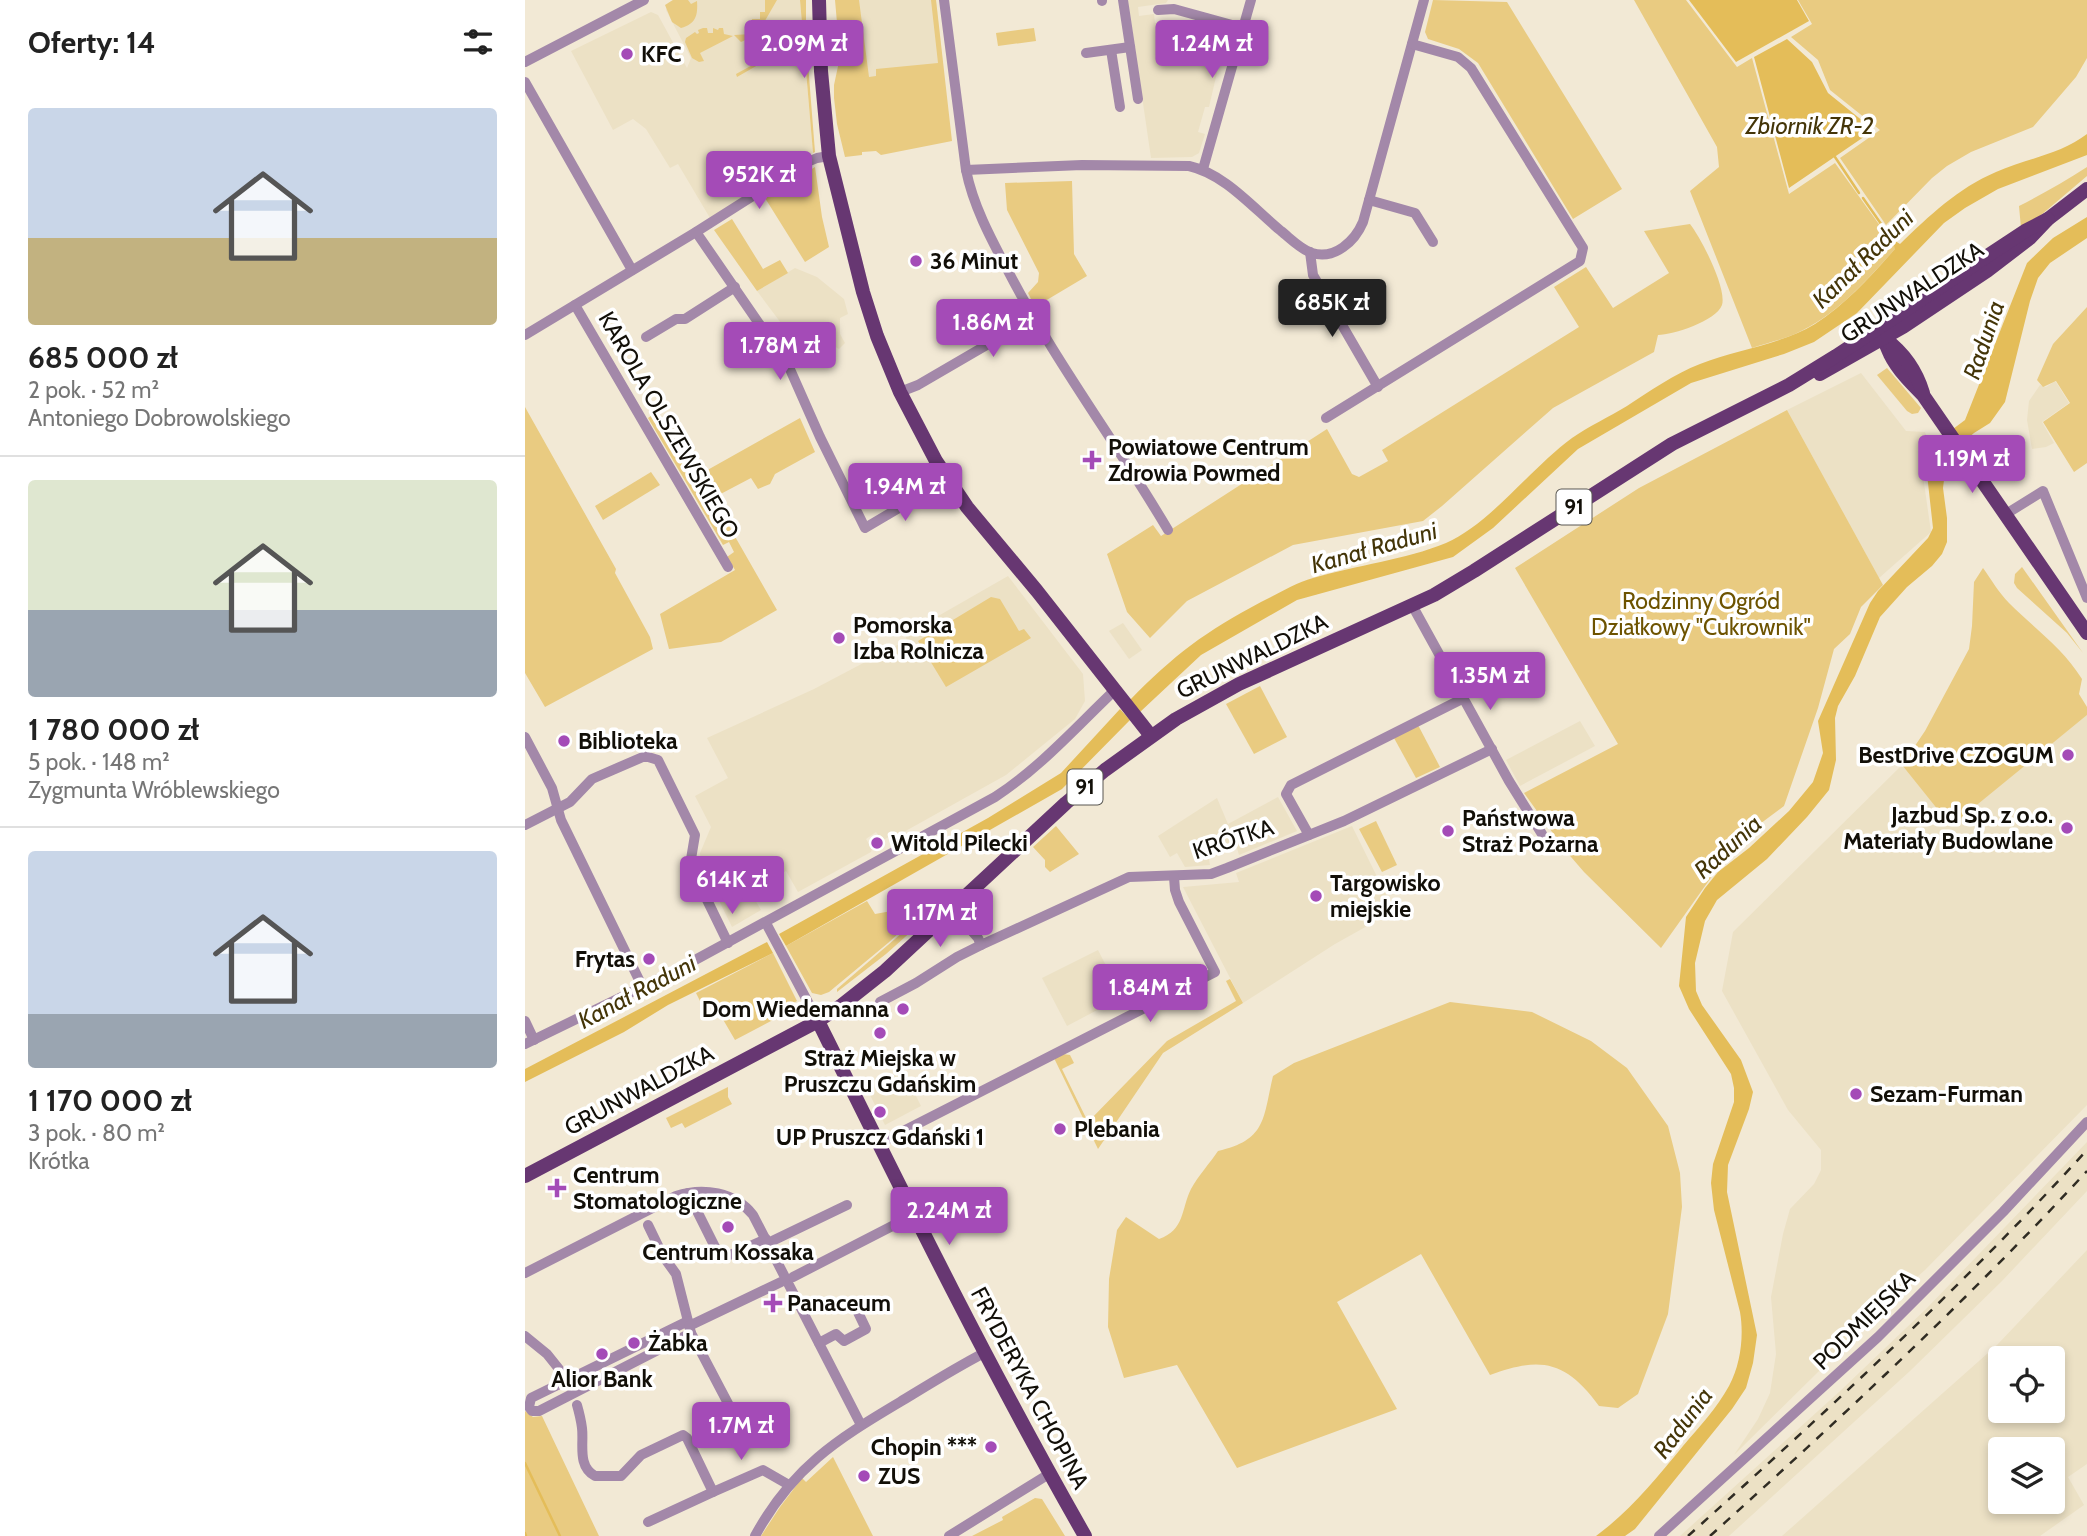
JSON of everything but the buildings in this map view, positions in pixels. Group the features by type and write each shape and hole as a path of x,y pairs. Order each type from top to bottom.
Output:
{"main road":[{"path":"819,0 821,71 829,156 863,292 877,336 900,392 928,448 993,541 1037,591 1151,736"},
{"name":"GRUNWALDZKA","path":"1881,333 1905,326 2012,253 2048,219 2087,189"},
{"name":"GRUNWALDZKA","path":"525,1176 818,1021 842,1005 885,971 953,910 1066,803 1151,736 1206,701 1412,605 1474,571 1672,444 1789,385 1837,366 2025,231 2048,219"},
{"path":"1899,349 1905,326"},
{"path":"1881,333 1899,349 1917,375 1923,395"},
{"path":"1881,333 1891,355 1939,417 2087,634"},
{"name":"FRYDERYKA CHOPINA","path":"818,1021 984,1353 1085,1536"}],"street":[{"path":"944,0 966,170 982,220 1032,318 1125,459 1168,530"},
{"path":"1123,0 1138,99"},
{"path":"1203,169 1251,0"},
{"path":"966,170 1135,164 1181,165 1203,169 1229,186 1310,252 1331,252 1350,243 1360,230 1425,0"},
{"path":"525,62 640,1"},
{"path":"1158,10 1174,9 1243,28"},
{"path":"1326,418 1580,261 1583,248 1471,68 1458,57 1412,44"},
{"path":"1086,53 1130,47"},
{"path":"1111,50 1120,107"},
{"path":"525,82 632,270"},
{"name":"KAROLA OLSZEWSKIEGO","path":"525,335 805,163 829,156"},
{"path":"1369,200 1415,213 1433,242"},
{"path":"696,232 780,350 865,528 948,479"},
{"path":"1310,252 1313,275 1378,387"},
{"path":"646,337 675,319 685,319 735,287"},
{"name":"KAROLA OLSZEWSKIEGO","path":"575,305 728,567"},
{"path":"900,392 918,385 1045,311"},
{"path":"2006,514 2043,491 2087,598"},
{"path":"1412,605 1542,834"},
{"path":"525,1021 530,1042 643,988 766,923 1012,786 1119,696"},
{"path":"1309,835 1286,794 1291,785 1464,698"},
{"path":"525,737 552,788 557,809 643,988"},
{"name":"KRÓTKA","path":"880,1002 916,984 957,957 1129,877 1211,874 1389,801 1492,749"},
{"path":"525,825 570,802 592,779 645,756 654,758 660,762 695,835 689,862 728,943"},
{"path":"878,1144 1215,972 1179,902 1174,877"},
{"path":"953,910 981,945"},
{"name":"FRYDERYKA CHOPINA","path":"766,923 818,1021"},
{"name":"PODMIEJSKA","path":"1659,1536 1878,1337 2003,1212 2087,1122"},
{"path":"526,1271 666,1200 688,1193 715,1193 735,1200 752,1213 861,1425"},
{"path":"688,1193 717,1251 730,1255 847,1205"},
{"path":"793,1277 900,1222"},
{"path":"648,1226 676,1275 689,1327 732,1411"},
{"path":"527,1408 531,1398 781,1282"},
{"path":"819,1343 836,1334 844,1341 866,1329 855,1306"},
{"path":"525,1336 547,1354 559,1369"},
{"path":"755,1536 789,1485 819,1454 861,1425 984,1353"},
{"path":"577,1405 583,1459 590,1473 600,1477 621,1476 641,1455 683,1436 687,1437 713,1492"},
{"path":"648,1522 763,1470 789,1485"},
{"path":"949,1536 1049,1474"}],"shaded area":[{"path":"673,0 800,0 813,153 710,218 678,164 670,168 646,129 633,119 613,130 571,51 651,12 658,15 687,68 691,58 666,10 668,3"},
{"path":"845,0 936,0 944,73 850,84"},
{"path":"1128,0 1168,0 1166,3 1138,7 1139,16 1154,14 1155,23 1169,22 1211,34 1213,31 1226,34 1209,107 1205,107 1198,132 1205,134 1199,153 1192,157 1151,158"},
{"path":"795,268 817,277 844,299 848,314 840,318 840,334 845,343 839,349 822,339 799,331 790,335 757,291"},
{"path":"1861,373 1906,431 1925,432 1930,446 1922,469 1931,532 1879,578 1787,410"},
{"path":"2054,382 2069,403 2042,422 2054,443 2032,449 2027,420 2029,401 2040,385 2046,387"},
{"path":"1008,576 1083,674 1085,701 1075,719 1006,775 902,833 895,833 882,841 876,832 866,839 871,852 798,892 786,871 750,891 761,910 732,927 701,864 700,853 711,827 695,796 728,778 707,738 814,689 907,640 905,635"},
{"path":"1123,623 1142,650 1129,659 1109,631"},
{"path":"2087,715 2087,1105 1925,1270 1891,1300 1734,1455 1758,1419 1770,1393 1776,1354 1771,1297 1783,1234 1790,1209 1814,1184 1821,1170 1821,1150 1788,1110 1722,991 1733,932 1902,765 1951,825"},
{"path":"1580,721 1595,746 1520,786 1506,760"},
{"path":"1278,797 1297,831 1239,855 1237,848 1231,850 1209,859 1210,865 1185,867 1177,853 1170,857 1158,836 1217,798 1228,824"},
{"name":"Targowisko miejskie","path":"1352,826 1394,911 1335,944 1243,1003 1183,887 1239,882 1236,873"},
{"path":"1098,950 1122,997 1067,1026 1042,978"},
{"path":"903,1070 921,1106 885,1125 866,1087"},
{"path":"2087,1142 2087,1191 2002,1281 1910,1371 1729,1536 1680,1536 1926,1309"},
{"path":"2087,1250 2087,1464 2068,1477 2084,1505 2040,1536 1782,1536 1988,1353 1988,1423 2065,1423 2065,1346 1996,1346"}],"green space":[{"path":"673,0 688,0 691,4 697,1 696,15 690,24 681,28 672,22 665,5"},
{"path":"765,0 777,0 755,38 765,61 737,77 736,74 760,59 750,38 741,42 734,35 752,34 752,19 760,19 760,12 765,12"},
{"path":"800,0 806,0 813,153"},
{"path":"835,0 859,0 869,77 876,76 876,69 938,63 931,0 936,0 952,141 881,155 876,151 845,157 834,98 840,57"},
{"path":"1433,0 1507,2 1622,189 1573,219 1478,63 1459,49 1428,39 1425,32"},
{"path":"1634,0 1686,0 1737,67 1752,58 1789,194 1835,163 1896,248 1837,307 1795,334 1752,348 1690,191 1719,167 1717,147"},
{"path":"1798,0 2087,0 2087,58 2076,77 2033,127 1971,152 1947,166 1886,225 1840,158 1880,130 1830,90 1818,60 1791,37 1812,24"},
{"path":"707,28 708,33 713,33 713,28 723,28 724,34 733,36 700,53 704,61 699,62 692,58 685,42 686,38 695,32 699,33 698,30"},
{"path":"1034,28 1036,41 998,46 996,33"},
{"path":"815,167 829,247 805,262 765,198"},
{"path":"2087,167 2087,176 2034,221 2021,228 2019,206"},
{"path":"1072,181 1074,254 1087,276 1040,304 1032,301 1028,293 1038,282 1039,273 1007,210 1005,183"},
{"path":"732,219 763,269 780,260 788,273 757,291 714,230"},
{"path":"1690,224 1706,251 1721,287 1722,305 1718,311 1693,326 1658,335 1654,352 1553,408 1423,521 1293,545 1187,601 1150,638 1127,612 1107,554 1153,525 1161,536 1327,429 1352,474 1359,477 1388,461 1382,450 1579,327 1554,287 1586,267 1613,308 1669,273 1644,231"},
{"path":"2087,307 2087,463 2074,472 2043,422 2070,403 2056,381 2043,387 2037,380 2053,344"},
{"path":"1887,368 1921,408 1918,413 1907,411 1877,375"},
{"path":"525,407 616,569 615,573 650,637 653,649 545,707 525,673"},
{"name":"Rodzinny Ogród Działkowy \"Cukrownik\"","path":"1787,410 1883,585 1861,607 1850,634 1834,649 1818,708 1784,806 1737,841 1661,948 1584,872 1524,793 1618,744 1515,568 1639,488"},
{"path":"658,411 695,477 800,418 815,452 775,474 770,484 758,489 751,478 713,498 777,610 721,642 669,649 660,614 735,570 727,557 734,552 729,542 723,545 648,418"},
{"path":"651,472 660,485 603,520 595,506"},
{"path":"2022,567 2083,653 2067,633 2017,588 2014,583 2015,574"},
{"path":"1983,568 2005,599 2057,648 2082,679 2079,694 2087,707 2087,715 1951,826 1902,765 1925,731 1969,649 1974,582"},
{"path":"991,597 1000,599 1019,631 1024,629 1031,638 946,687 918,641"},
{"path":"1260,686 1287,737 1254,754 1226,704"},
{"path":"1418,725 1440,767 1416,778 1394,738"},
{"path":"1376,821 1397,865 1382,872 1359,829"},
{"path":"1056,826 1079,854 1050,872 1045,867 1045,860 1033,847"},
{"path":"867,901 875,914 930,904 829,992 821,995 812,993 786,946"},
{"path":"941,905 886,954 837,992 837,989 932,907"},
{"path":"773,953 797,1001 788,1006 790,1011 735,1040 714,1004 704,1009 696,993"},
{"path":"1230,979 1243,1003 1163,1053 1098,1149 1054,1058 1063,1054 1070,1055 1074,1063 1062,1069 1088,1122 1167,1041 1236,1001 1226,981"},
{"path":"1450,1002 1532,1012 1591,1041 1627,1068 1668,1126 1680,1173 1682,1207 1668,1314 1638,1394 1618,1408 1599,1406 1575,1380 1551,1366 1524,1366 1490,1375 1421,1254 1337,1302 1397,1409 1237,1468 1177,1365 1124,1378 1108,1327 1109,1279 1117,1230 1126,1217 1159,1239 1174,1230 1191,1189 1218,1151 1246,1141 1260,1125 1273,1076 1294,1063"},
{"path":"728,1087 728,1097 732,1104 685,1128 682,1123 671,1128 666,1118"},
{"path":"525,1411 533,1417 542,1416 599,1536 525,1536"},
{"path":"833,1457 873,1536 761,1536 802,1478 806,1482"},
{"path":"1035,1498 1042,1499 1065,1536 972,1536 1003,1520 1002,1517"}],"water":[{"name":"Zbiornik ZR-2","path":"1689,0 1797,0 1809,21 1736,62"},
{"name":"Zbiornik ZR-2","path":"1787,39 1812,62 1828,93 1874,130 1789,188 1754,57"},
{"path":"2087,134 2087,155 1998,189 1965,208 1944,223 1857,313 1814,342 1691,383 1578,449 1493,528 1453,557 1297,600 1201,655 1140,712 1130,700 1176,657 1207,634 1287,589 1313,578 1430,549 1462,534 1479,523 1557,450 1579,434 1690,368 1773,342 1815,324 1848,298 1886,259 1895,249 1892,239 1900,244 1945,204 1982,179 2007,167 2055,151"},
{"path":"2087,217 2087,238 2050,263 2038,278 2005,402 1990,423 1947,456 1943,488 1947,542 1942,554 1932,566 1907,587 1880,617 1855,676 1838,706 1835,718 1836,760 1829,790 1767,859 1717,900 1705,921 1695,963 1696,991 1702,1005 1741,1060 1753,1092 1728,1165 1727,1192 1757,1335 1753,1363 1746,1388 1732,1409 1635,1529 1625,1536 1596,1536 1642,1494 1713,1410 1733,1377 1741,1349 1740,1312 1714,1210 1711,1183 1713,1164 1734,1102 1734,1088 1731,1074 1689,1009 1679,986 1686,917 1718,872 1789,811 1813,782 1823,753 1818,721 1870,603 1928,538 1933,528 1927,474 1933,449 1941,438 1965,420 2027,263 2053,238"},
{"path":"1120,709 1130,720 1062,789 786,946 779,934 988,818 1061,773"},
{"path":"767,942 773,953 668,1005 624,1032 525,1082 525,1069"}],"waterway":[{"path":"1835,157 1859,193"},
{"name":"Kanał Raduni","path":"1863,198 1893,241"},
{"path":"525,1463 560,1536"}],"railway":[{"path":"1688,1536 1892,1348 1991,1251 2087,1150"},
{"path":"1710,1536 1903,1358 2087,1171"}],"place":[{"name":"KFC","path":"627,54"},
{"name":"36 Minut","path":"916,261"},
{"name":"Powiatowe Centrum Zdrowia Powmed","path":"1092,460"},
{"name":"Pomorska Izba Rolnicza","path":"839,638"},
{"name":"Biblioteka","path":"564,741"},
{"name":"BestDrive CZOGUM","path":"2068,755"},
{"name":"Jazbud Sp. z o.o. Materiały Budowlane","path":"2067,828"},
{"name":"Państwowa Straż Pożarna","path":"1448,831"},
{"name":"Witold Pilecki","path":"877,843"},
{"name":"Targowisko miejskie","path":"1316,896"},
{"name":"Frytas","path":"649,959"},
{"name":"Dom Wiedemanna","path":"903,1009"},
{"name":"Straż Miejska w Pruszczu Gdańskim","path":"880,1033"},
{"name":"Sezam-Furman","path":"1856,1094"},
{"name":"UP Pruszcz Gdański 1","path":"880,1112"},
{"name":"Plebania","path":"1060,1129"},
{"name":"Centrum Stomatologiczne","path":"557,1188"},
{"name":"Centrum Kossaka","path":"728,1227"},
{"name":"Panaceum","path":"773,1303"},
{"name":"Żabka","path":"634,1343"},
{"name":"Alior Bank","path":"602,1354"},
{"name":"Chopin ***","path":"991,1447"},
{"name":"ZUS","path":"864,1476"}],"water label":[{"name":"Radunia","path":"1984,340"},
{"name":"Radunia","path":"1728,847"},
{"name":"Radunia","path":"1683,1423"}]}
